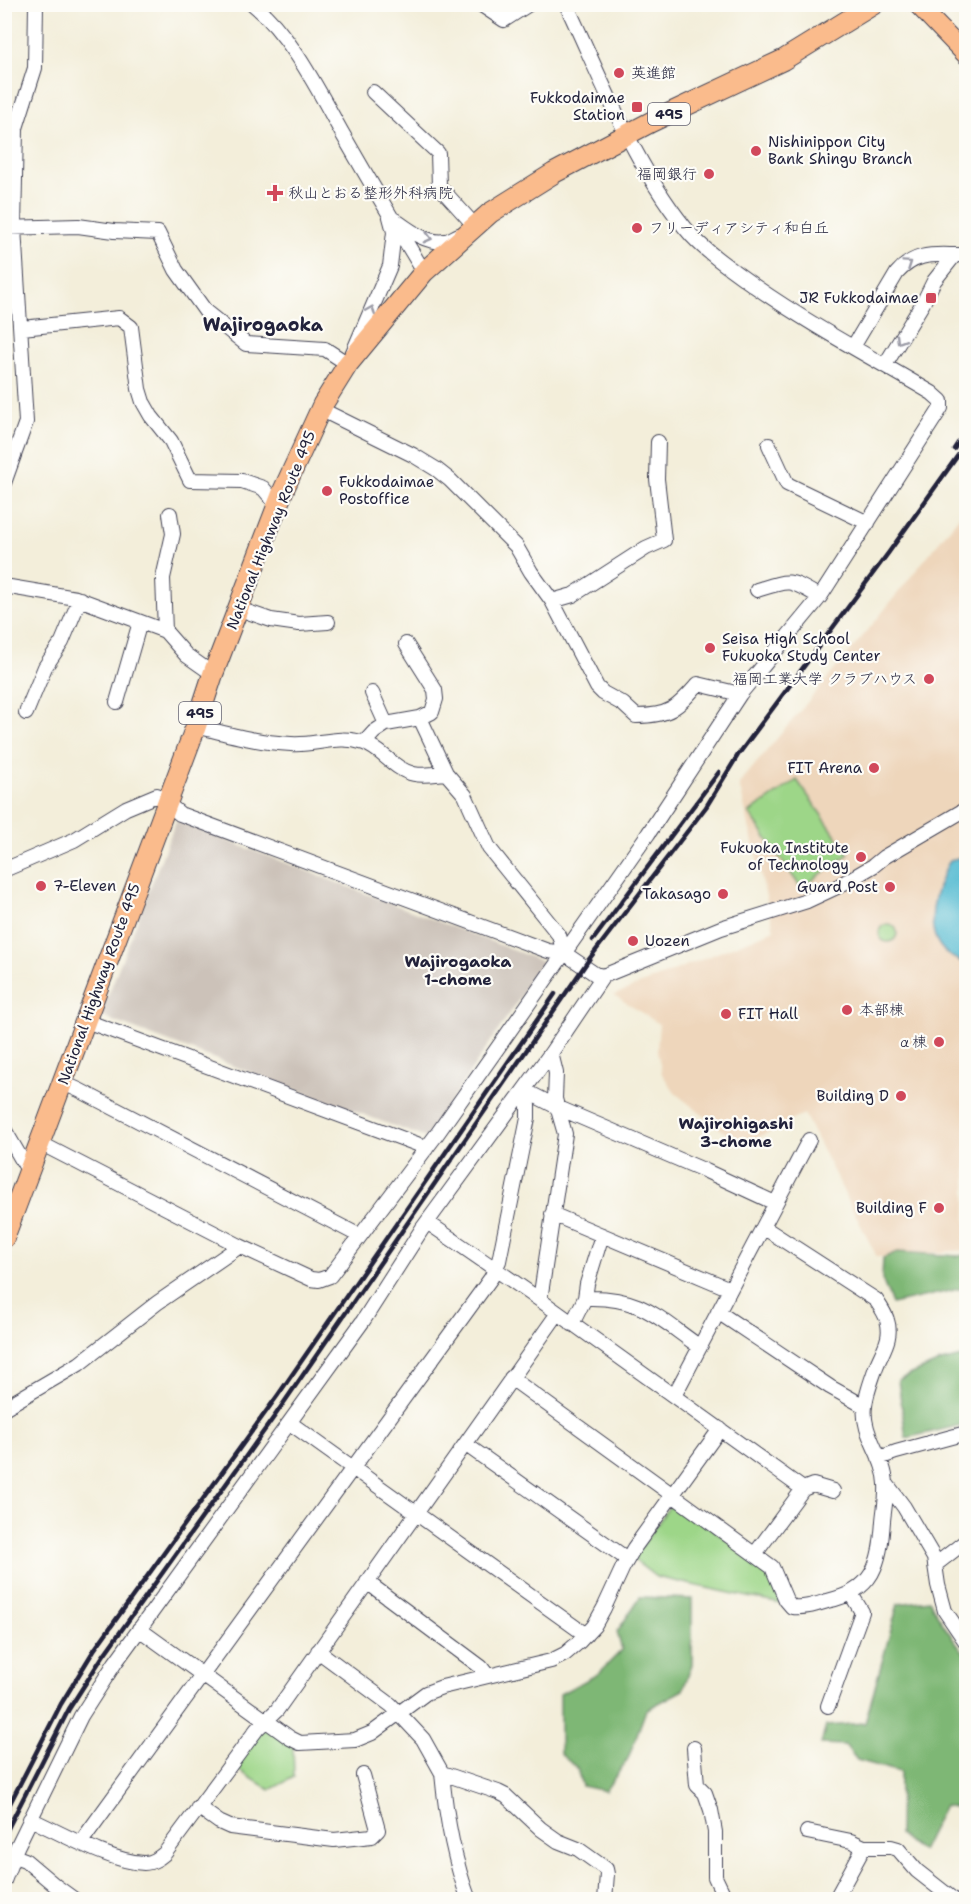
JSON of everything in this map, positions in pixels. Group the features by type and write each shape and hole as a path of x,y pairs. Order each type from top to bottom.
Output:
{"highway":[{"name":"National Highway Route 495","path":"4,1238 168,802 213,674 278,506 320,409 348,364 424,272 490,213 554,173 783,60 874,4"}],"main road":[{"path":"917,4 966,55"}],"street":[{"path":"4,483 26,422 22,328 9,228 16,128 35,68 36,4"},
{"path":"253,4 263,12 288,44 316,86 424,272"},
{"path":"480,4 504,20 529,4"},
{"path":"40,1143 240,1246 311,1279 319,1280 330,1276 426,1149 648,834 740,694 819,597 941,408 941,401 932,393 789,309 717,259 693,236 659,192 628,135 566,4"},
{"path":"373,92 438,153 439,186 472,229 445,241 429,240 418,236 390,217"},
{"path":"9,228 78,226 114,231 158,233 176,270 206,312 246,344 325,349 348,364 390,266 394,232 390,217"},
{"path":"853,347 897,273 905,264 921,256 960,255"},
{"path":"885,365 923,303 934,280 960,255"},
{"path":"22,328 119,318 131,327 139,389 144,402 151,416 171,441 190,480 242,481 263,488 278,506"},
{"path":"320,409 413,455 450,480 516,546 552,601 597,687 623,704 636,716 651,716 672,710 681,704 698,684 740,694"},
{"path":"552,601 573,595 646,548 664,540 657,479 658,442"},
{"path":"769,444 787,483 868,524"},
{"path":"165,631 163,578 172,534 170,514"},
{"path":"757,590 785,581 795,583 819,597"},
{"path":"4,586 80,599 165,631 186,655 213,674"},
{"path":"26,713 45,667 62,642 80,599"},
{"path":"238,609 271,620 290,623 328,622"},
{"path":"117,702 140,622"},
{"path":"364,743 386,724 420,718 432,712 436,699 435,690 406,644"},
{"path":"372,693 386,724"},
{"path":"420,718 446,773 465,795 489,848 559,935 564,953"},
{"path":"196,726 228,735 290,744 311,744 336,738 364,743 400,768 414,774 446,773"},
{"path":"4,870 74,840 126,808 157,795 180,814 548,951 564,953 594,974 603,976"},
{"path":"4,1881 30,1819 81,1716 139,1629 363,1321 427,1222 551,1053 603,976 721,928 807,901 837,887 966,809"},
{"path":"86,1021 426,1149"},
{"path":"540,1300 565,1134 555,1099 556,1073 551,1053"},
{"path":"63,1083 360,1236"},
{"path":"524,1090 559,1108 775,1203"},
{"path":"81,1842 491,1278 499,1261 528,1118 528,1105 524,1090"},
{"path":"4,1129 29,1172"},
{"path":"674,1396 809,1140"},
{"path":"552,1214 730,1289"},
{"path":"427,1222 540,1300 803,1489"},
{"path":"512,1378 772,1567 786,1600 792,1607 804,1608 844,1598 858,1590 876,1565 881,1547 886,1483 879,1458 866,1429 864,1406 876,1366 888,1341 887,1318 876,1300 763,1227"},
{"path":"572,1324 585,1298 602,1234"},
{"path":"4,1408 79,1364 157,1303 240,1246"},
{"path":"585,1298 604,1298 635,1304 652,1312 700,1347"},
{"path":"718,1312 830,1387 864,1406"},
{"path":"30,1819 116,1858 146,1863 158,1859 257,1729 277,1710 558,1313"},
{"path":"290,1423 586,1635"},
{"path":"139,1629 290,1738 300,1743 355,1740 372,1733 426,1693 442,1687 551,1661 565,1654 594,1626 627,1559 720,1430"},
{"path":"879,1458 966,1433"},
{"path":"465,1444 627,1559"},
{"path":"886,1483 904,1507 934,1558 945,1611 966,1642"},
{"path":"754,1554 803,1489 813,1485 833,1491"},
{"path":"935,1566 966,1541"},
{"path":"367,1582 481,1667 488,1676"},
{"path":"828,1706 862,1612 850,1594"},
{"path":"318,1651 391,1705 423,1739 442,1773 450,1837 461,1880 469,1899"},
{"path":"694,1749 697,1785 705,1793 715,1832 716,1877 726,1899"},
{"path":"442,1773 506,1796 541,1829 558,1841 578,1849 606,1869 608,1874 605,1899"},
{"path":"198,1806 219,1822 230,1827 334,1840 372,1836 378,1830 363,1774"},
{"path":"807,1832 851,1841 864,1847 898,1849 917,1871 954,1899"},
{"path":"835,1899 864,1847"},
{"path":"14,1856 25,1860 75,1899"},
{"path":"964,1899 966,1893"}],"shaded area":[{"name":"Fukuoka Institute of Technology","path":"966,508 966,1250 877,1257 804,1114 742,1146 675,1093 662,1074 657,1050 659,1024 614,995 774,930 739,784 873,624"},
{"path":"176,821 544,962 426,1138 100,1016"}],"green space":[{"path":"797,780 849,854 801,888 749,813"},
{"path":"888,924 894,927 897,933 894,939 888,942 882,939 879,933 882,927"},
{"path":"897,1252 966,1255 966,1290 963,1288 892,1304 882,1279 883,1258"},
{"path":"966,1356 966,1424 906,1438 898,1380 937,1363"},
{"path":"673,1501 769,1569 781,1604 656,1577 633,1559"},
{"path":"640,1597 692,1599 692,1664 683,1690 646,1710 628,1759 605,1791 582,1786 577,1768 560,1754 560,1694 598,1674 622,1650 617,1632"},
{"path":"929,1600 947,1630 966,1655 966,1810 944,1805 921,1851 899,1835 900,1772 857,1760 845,1745 821,1744 826,1726 865,1723 898,1604"},
{"path":"264,1725 293,1745 294,1777 270,1790 232,1766"}],"water":[{"path":"966,856 966,964 951,956 940,946 932,922 940,882 950,860"}],"railway":[{"path":"954,449 966,431"},
{"path":"4,1836 69,1709 103,1656 274,1417 590,958 706,807 738,755 966,444"},
{"path":"593,940 719,772"},
{"path":"4,1815 61,1704 94,1650 278,1395 555,994"}],"place":[{"name":"英進館","path":"619,73"},
{"name":"Fukkodaimae Station","path":"637,107"},
{"name":"Nishinippon City Bank Shingu Branch","path":"756,151"},
{"name":"福岡銀行","path":"709,174"},
{"name":"秋山とおる整形外科病院","path":"275,193"},
{"name":"フリーディアシティ和白丘","path":"637,228"},
{"name":"JR Fukkodaimae","path":"931,298"},
{"name":"Fukkodaimae Postoffice","path":"327,491"},
{"name":"Seisa High School Fukuoka Study Center","path":"710,648"},
{"name":"福岡工業大学 クラブハウス","path":"929,679"},
{"name":"FIT Arena","path":"874,768"},
{"name":"Fukuoka Institute of Technology","path":"861,857"},
{"name":"7-Eleven","path":"41,886"},
{"name":"Guard Post","path":"890,887"},
{"name":"Takasago","path":"723,894"},
{"name":"Uozen","path":"633,941"},
{"name":"本部棟","path":"847,1010"},
{"name":"FIT Hall","path":"726,1014"},
{"name":"α棟","path":"939,1042"},
{"name":"Building D","path":"901,1096"},
{"name":"Building F","path":"939,1208"}],"district":[{"name":"Wajirogaoka","path":"263,325"},
{"name":"Wajirogaoka 1-chome","path":"458,970"},
{"name":"Wajirohigashi 3-chome","path":"736,1132"}]}
